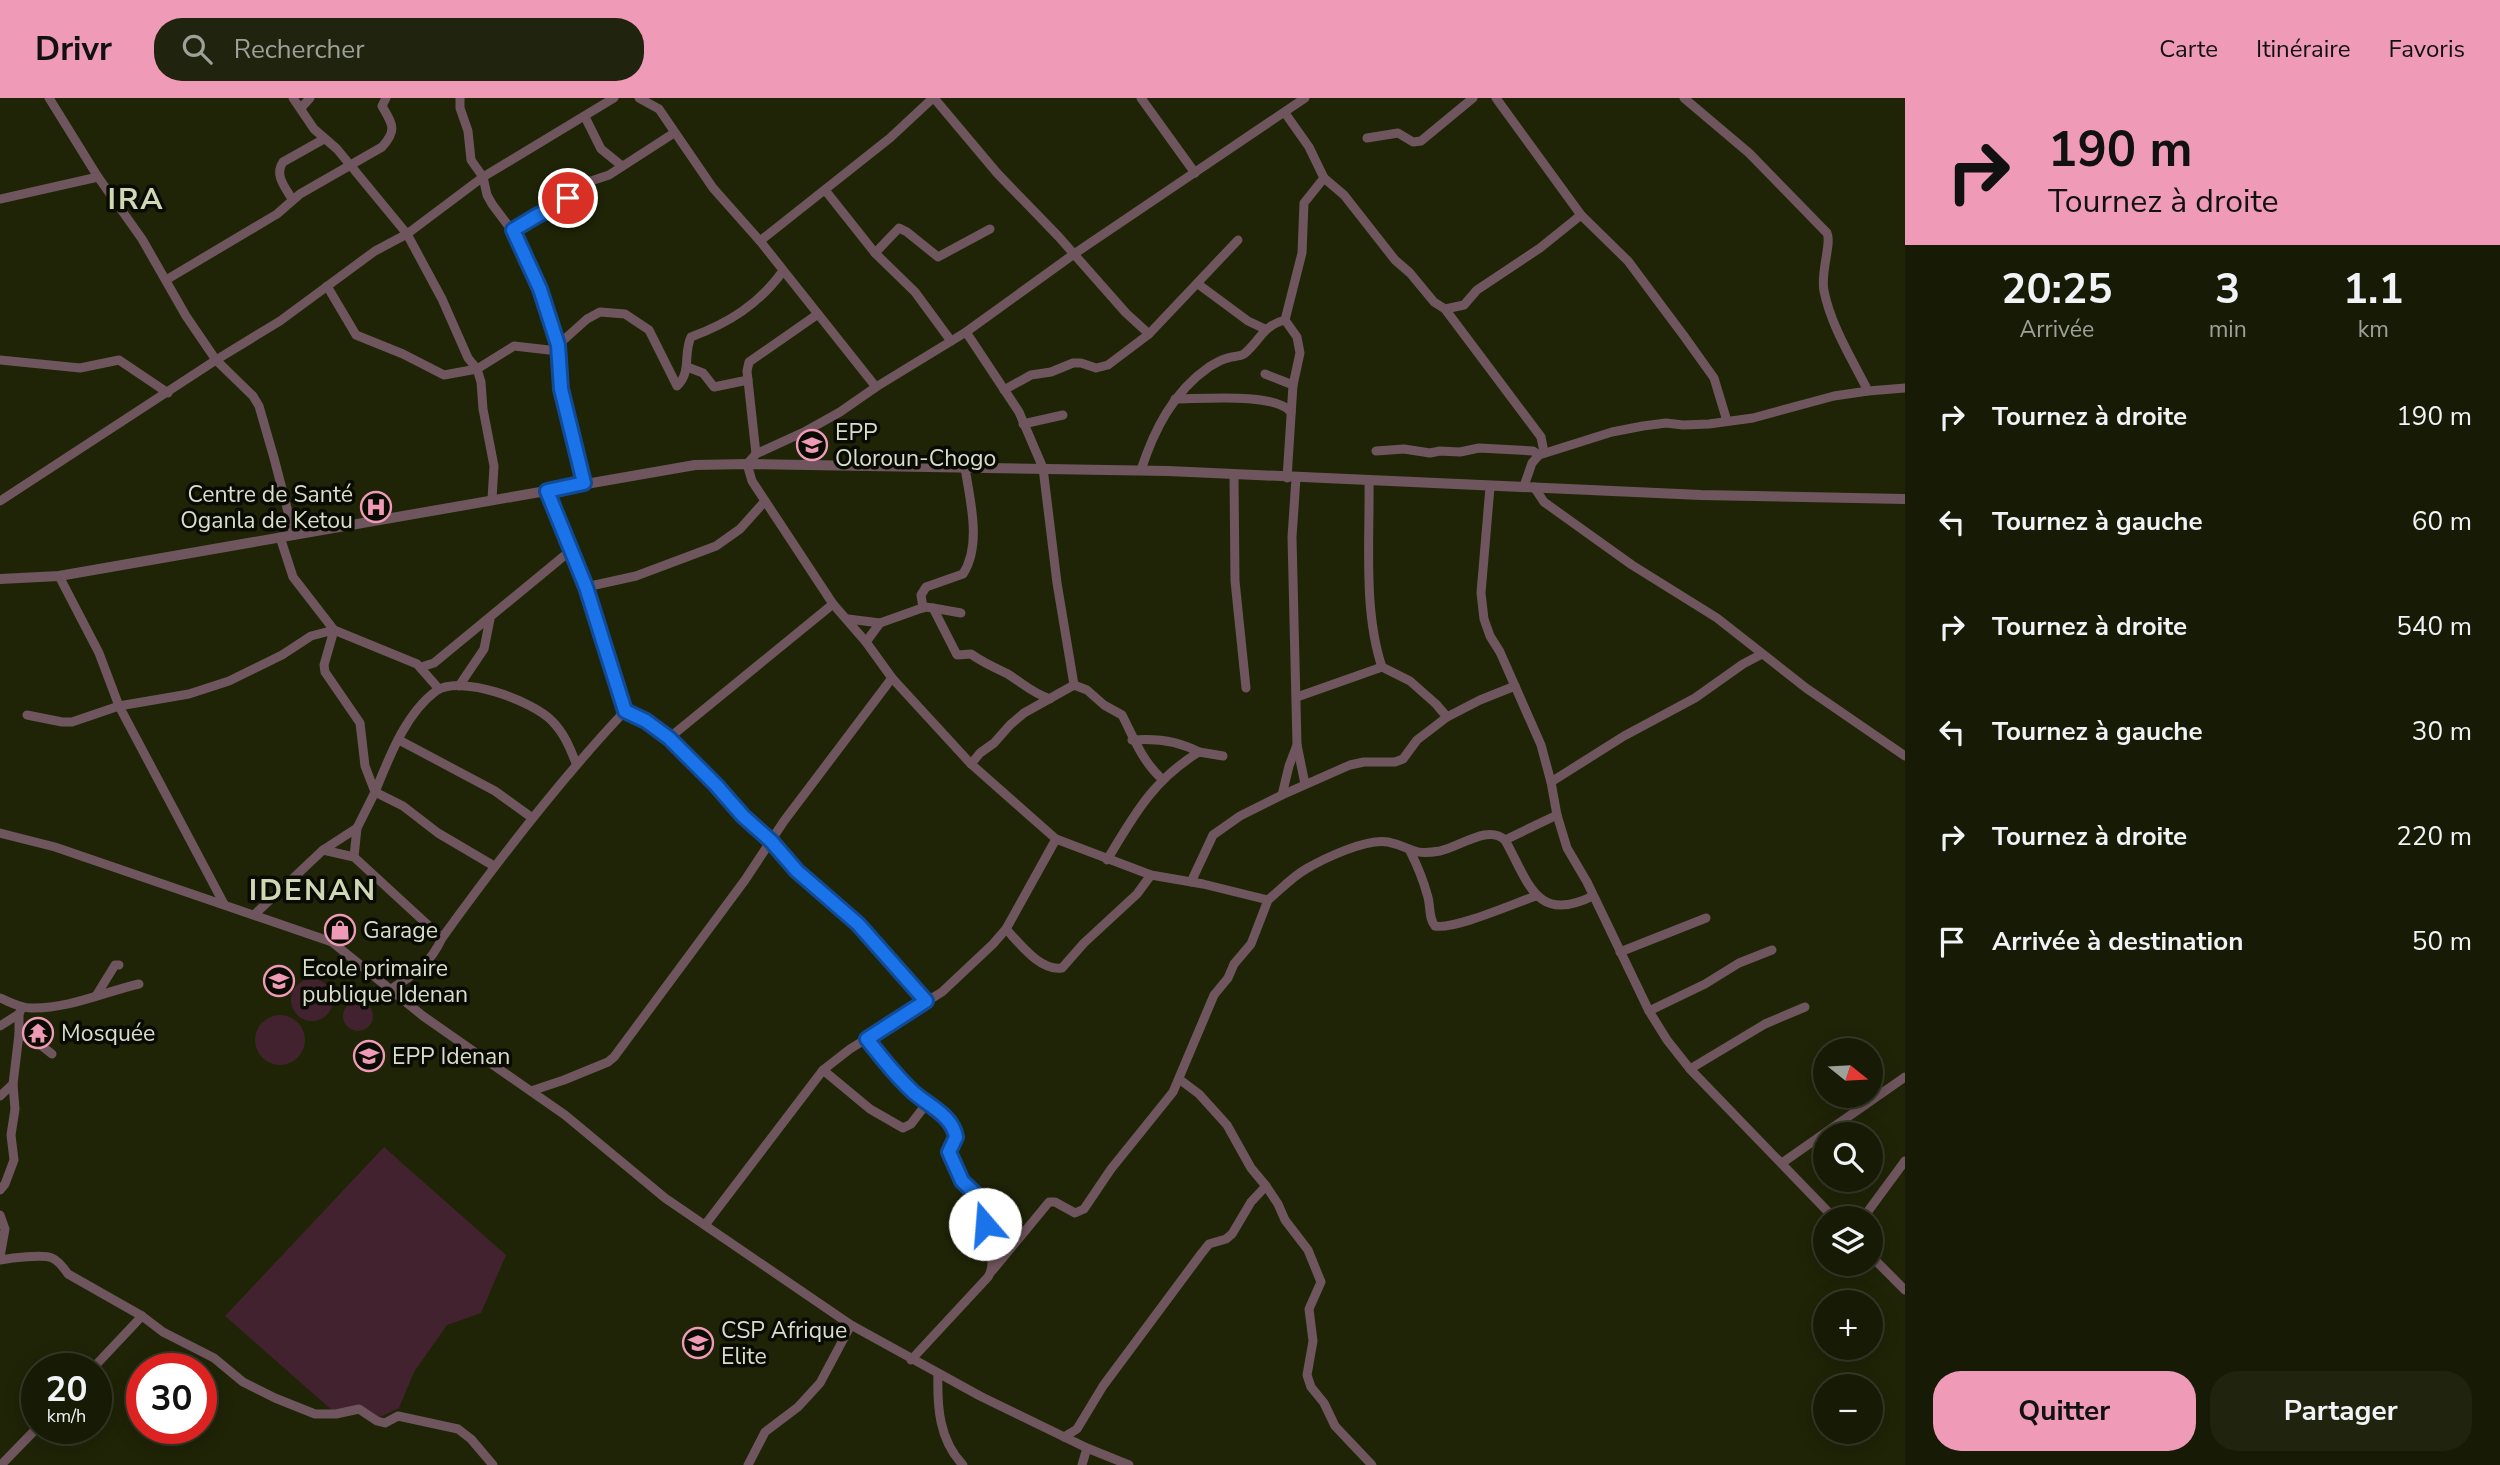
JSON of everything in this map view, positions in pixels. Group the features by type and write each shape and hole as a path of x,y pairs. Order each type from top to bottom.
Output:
{"street":[{"path":"49,98 98,177 142,239 186,316 216,360 246,387 259,407 294,534"},
{"path":"293,98 314,129 337,149 407,234 442,299 468,358 477,369 494,466 492,499"},
{"path":"301,108 310,98"},
{"path":"166,280 277,214 292,199 348,164 382,147 391,137 392,124 382,106 386,98"},
{"path":"460,98 460,108 468,131 471,160 483,177 487,195 513,230 540,289 558,348 561,389 584,483"},
{"path":"0,501 280,321 375,251 407,234 483,177 614,98"},
{"path":"639,98 659,108 713,187 760,241 876,387"},
{"path":"1140,98 1195,173"},
{"path":"747,464 756,454 840,412 966,332 1074,254 1305,98"},
{"path":"1367,138 1398,133 1413,142 1421,141 1473,98"},
{"path":"1496,98 1581,215 1628,261 1684,336 1714,378 1727,421"},
{"path":"1684,98 1749,153 1826,233 1829,239 1823,270 1823,289 1830,313 1868,391"},
{"path":"760,241 891,138 931,99 1126,313 1149,334"},
{"path":"1285,113 1309,147 1324,178 1344,195 1395,260 1410,273 1434,302 1444,309 1541,437 1541,453 1532,463 1529,487"},
{"path":"585,117 601,149 622,166"},
{"path":"513,230 563,204 573,187 610,175 674,133"},
{"path":"292,199 278,174 279,168 283,162 324,139"},
{"path":"0,199 98,177"},
{"path":"1285,320 1302,253 1304,203 1324,178"},
{"path":"825,190 876,253 915,292 951,341"},
{"path":"1444,309 1464,305 1477,290 1532,254 1581,215"},
{"path":"876,253 898,229 907,232 934,257 990,229"},
{"path":"1004,390 1031,375 1051,372 1073,363 1096,368 1108,365 1149,334 1238,240"},
{"path":"327,286 351,331 359,338 404,354 444,375 477,369 514,346 558,348 587,319 600,312 610,312 625,314 649,330 675,385 679,385 687,367 691,337 739,315 768,292 783,271"},
{"path":"1198,284 1248,321 1265,329"},
{"path":"756,454 747,380 749,362 818,314"},
{"path":"1141,470 1152,436 1175,399 1209,367 1226,358 1243,354 1265,329 1285,320"},
{"path":"1285,320 1289,322 1300,353 1291,412 1292,537 1297,745 1304,784"},
{"path":"966,332 1019,412 1043,468 1057,583 1074,685"},
{"path":"0,360 80,368 119,360 168,393"},
{"path":"687,367 703,373 714,387 747,380"},
{"path":"1265,374 1293,385"},
{"path":"1376,451 1404,449 1430,453 1460,452 1479,447 1541,453 1643,426 1666,423 1709,424 1753,418 1834,396 1905,388"},
{"path":"1175,399 1268,400 1285,405 1291,412"},
{"path":"1023,424 1063,415"},
{"path":"747,464 752,481 833,604 848,619 892,678 971,764 1056,839 1151,875 1191,881 1268,900"},
{"path":"0,579 59,576 695,465 1141,470 1490,487 1905,499"},
{"path":"965,468 974,522 970,560 963,573 926,587 921,595 928,608 945,627 957,655 971,654 1030,691 1050,699"},
{"path":"1234,475 1235,581 1246,688"},
{"path":"1369,481 1372,614 1382,667"},
{"path":"1490,487 1481,593 1484,619 1541,745 1567,848 1648,1011 1667,1040 1690,1069 1823,1206"},
{"path":"1529,487 1544,502 1632,565 1717,618 1806,688 1905,756"},
{"path":"547,491 586,587 625,711 646,721 669,738 797,871 858,924 926,1001"},
{"path":"586,587 636,576 716,546 740,529 765,501"},
{"path":"280,537 293,577 334,630 421,667 439,689"},
{"path":"421,667 434,663 570,551"},
{"path":"59,576 99,653 120,706 224,904"},
{"path":"669,738 833,604"},
{"path":"848,619 880,623 928,608 961,613"},
{"path":"459,686 484,649 490,619"},
{"path":"866,642 880,623"},
{"path":"27,715 72,722 120,706 189,694 229,681 282,655 311,636 334,630"},
{"path":"334,630 324,672 360,723 365,766 375,792 403,806 438,833 494,866"},
{"path":"1551,782 1624,736 1695,698 1762,654"},
{"path":"1297,697 1382,667 1410,681 1447,717"},
{"path":"531,1091 591,1069 614,1057 892,678"},
{"path":"971,764 1024,713 1074,685"},
{"path":"1074,685 1087,690 1104,705 1116,709 1122,715 1132,740 1150,768 1162,779"},
{"path":"354,857 358,828 407,723 439,689 459,686 495,692 538,710 560,729 576,763"},
{"path":"1191,881 1213,835 1240,816 1304,784 1350,765 1403,760 1417,740 1447,717 1515,686"},
{"path":"391,989 424,967 442,938 531,817 554,793 576,763 625,711"},
{"path":"399,740 495,791 531,817"},
{"path":"1132,740 1157,740 1223,756"},
{"path":"1282,795 1297,745"},
{"path":"1107,860 1133,816 1162,779 1199,752"},
{"path":"1505,840 1557,815"},
{"path":"255,914 323,850 358,828"},
{"path":"0,833 55,847 332,942 423,1016 600,1142 665,1198 851,1325 911,1360 1064,1437 1129,1465"},
{"path":"911,1360 992,1271 1049,1202 1055,1202 1075,1213 1084,1209 1111,1169 1166,1102 1179,1079 1214,995 1251,944 1268,900 1304,870 1341,852 1375,841 1389,842 1421,854 1445,850 1489,834 1499,834 1536,896 1550,905 1564,907 1593,897"},
{"path":"705,1225 822,1070 850,1049 942,992 993,944 1006,929 1056,839"},
{"path":"323,850 354,857 442,938"},
{"path":"1410,851 1424,883 1431,921 1435,926 1441,928 1466,921 1536,896"},
{"path":"1006,929 1042,964 1055,969 1062,968 1083,943 1137,894 1151,875"},
{"path":"1620,952 1706,918"},
{"path":"1648,1011 1705,984 1739,963 1772,950"},
{"path":"95,998 110,970 119,965"},
{"path":"0,1026 20,1011 95,998 139,984"},
{"path":"0,998 20,1011"},
{"path":"1690,1069 1765,1024 1805,1007"},
{"path":"0,1190 14,1160 11,1135 15,1109 13,1084 20,1011"},
{"path":"19,1034 38,1043 52,1054"},
{"path":"867,1039 910,1090 939,1111 955,1132 956,1137 949,1152 962,1181 985,1203 985,1224 989,1230 992,1271"},
{"path":"822,1070 870,1109 902,1128 911,1124 927,1103"},
{"path":"1782,1163 1905,1077"},
{"path":"1179,1079 1199,1094 1227,1125 1251,1168 1278,1203 1285,1220 1308,1250 1321,1282 1308,1310 1313,1341 1307,1371 1309,1380 1335,1426 1372,1465"},
{"path":"0,1096 13,1084"},
{"path":"1872,1206 1905,1161"},
{"path":"1064,1437 1077,1429 1103,1386 1209,1244 1227,1240 1251,1202 1266,1186"},
{"path":"0,1215 5,1229 5,1242 0,1259 40,1256 52,1258 68,1274 142,1316 163,1332 214,1358 243,1382 280,1401 316,1414 336,1414 359,1409 377,1422 385,1423 398,1416 458,1429 471,1439 493,1465"},
{"path":"1883,1268 1905,1290"},
{"path":"107,1353 142,1316"},
{"path":"748,1465 765,1432 798,1407 820,1383 851,1325"},
{"path":"938,1373 939,1419 949,1448 964,1465"},
{"path":"1,1465 21,1444"},
{"path":"1082,1465 1087,1448"}],"shaded area":[{"path":"312,979 327,985 333,1000 327,1015 312,1021 297,1015 291,1000 297,985"},
{"path":"358,1001 369,1005 373,1016 369,1027 358,1031 347,1027 343,1016 347,1005"},
{"path":"280,1015 298,1022 305,1040 298,1058 280,1065 262,1058 255,1040 262,1022"},
{"path":"384,1147 506,1255 481,1313 447,1325 414,1372 399,1408 376,1419 360,1406 334,1412 225,1316"}],"place":[{"name":"EPP Oloroun-Chogo","path":"812,445"},
{"name":"Centre de Santé Oganla de Ketou","path":"376,507"},
{"name":"Garage","path":"340,930"},
{"name":"Ecole primaire publique Idenan","path":"279,981"},
{"name":"Mosquée","path":"38,1033"},
{"name":"EPP Idenan","path":"369,1056"},
{"name":"CSP Afrique Elite","path":"698,1343"}],"district":[{"name":"IRA","path":"136,199"},
{"name":"IDENAN","path":"313,890"}],"route":[{"path":"568,198 563,204 513,230 540,289 558,345 561,389 584,483 547,491 586,587 625,711 646,721 669,738 797,871 858,924 926,1001 867,1039 910,1090 939,1111 949,1122 956,1137 949,1152 962,1181 985,1203 985,1224"}]}
